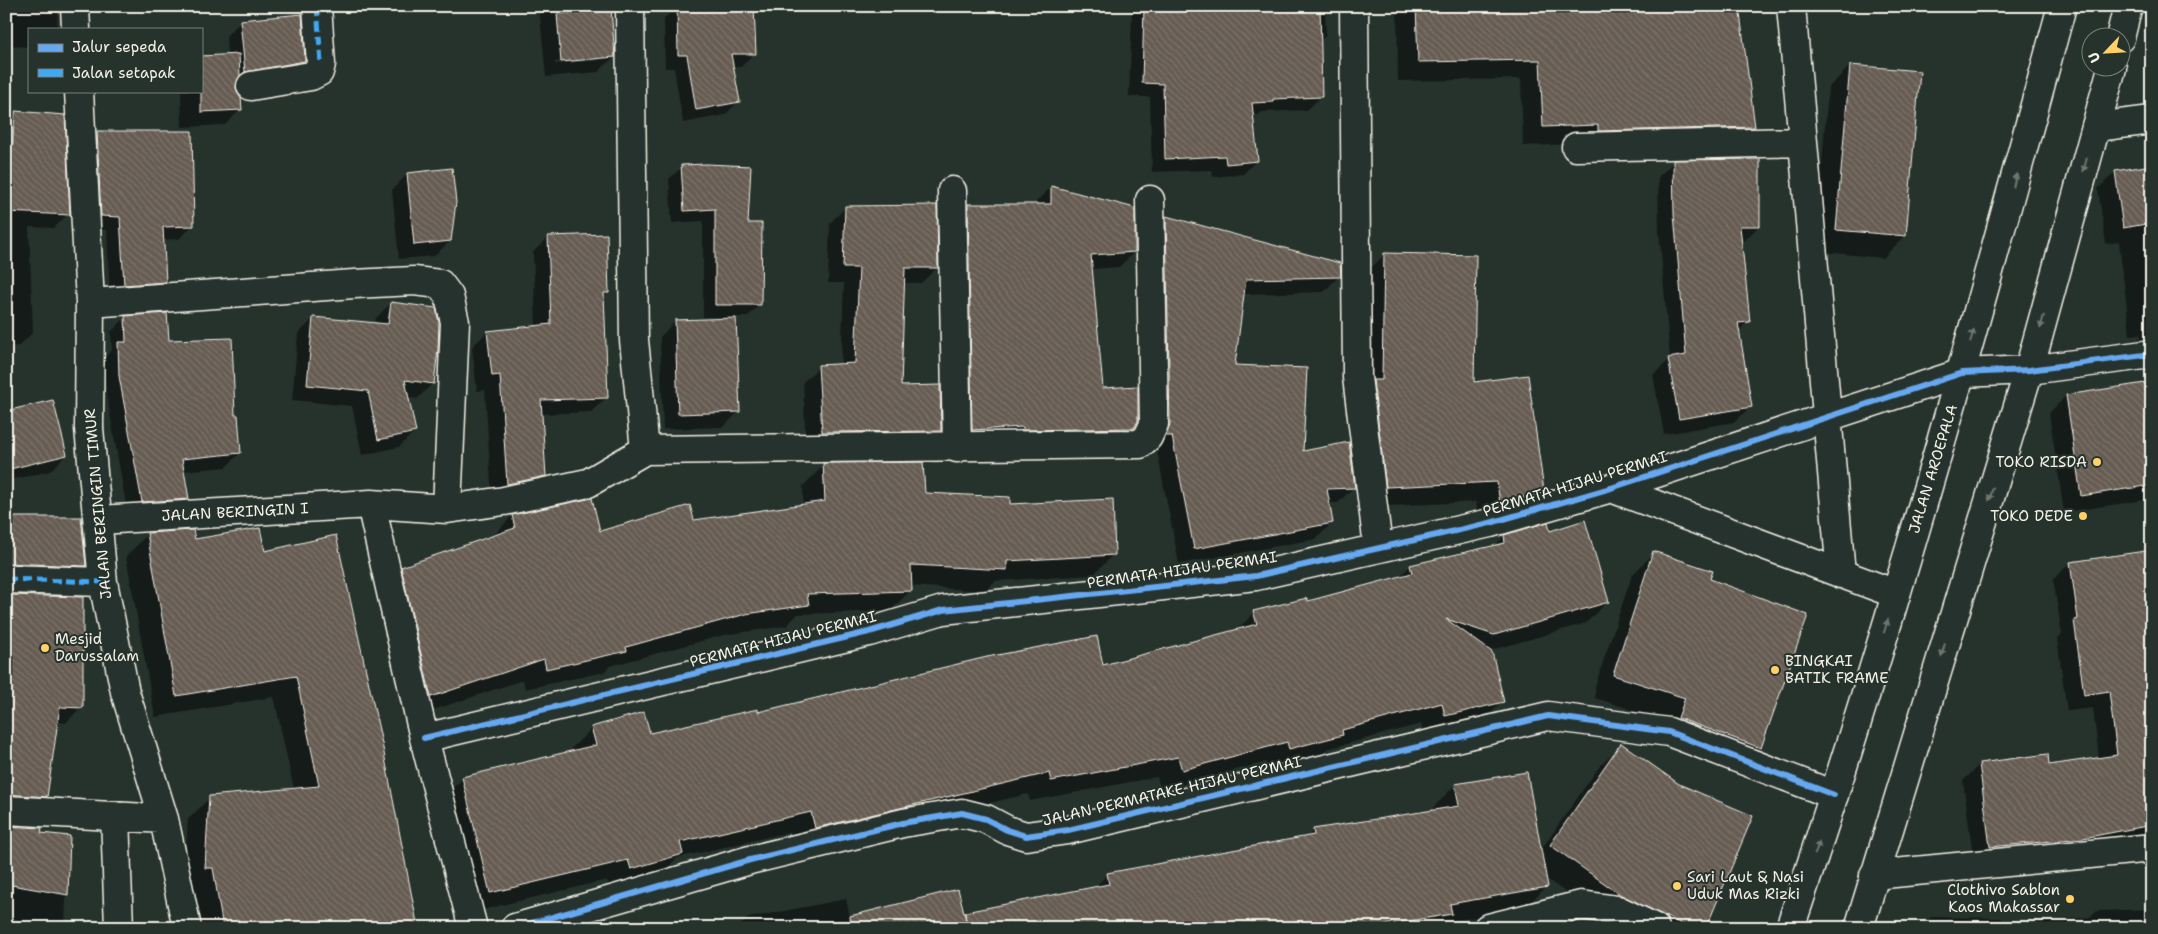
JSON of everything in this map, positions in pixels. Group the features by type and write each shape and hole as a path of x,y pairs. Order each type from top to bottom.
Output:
{"street":[{"path":"74,6 76,28"},
{"path":"251,86 311,76 319,72 321,64 316,6"},
{"path":"630,6 634,340 646,450 957,448 1140,444 1148,437 1154,424 1150,200"},
{"path":"1354,6 1357,377 1378,546"},
{"path":"1791,6 1841,574"},
{"name":"JALAN AROEPALA","path":"1790,928 1834,795 1962,373 2062,6"},
{"path":"2122,28 2128,6"},
{"path":"1859,928 2029,370 2109,78"},
{"name":"JALAN BERINGIN TIMUR","path":"79,92 90,303 89,428 99,520 103,582 125,692 164,819 188,928"},
{"path":"2096,127 2152,120"},
{"path":"1576,147 1803,142"},
{"path":"952,191 957,448"},
{"path":"90,303 414,280 440,284 449,296 455,322 447,509"},
{"name":"PERMATA HIJAU PERMAI","path":"424,738 869,632 943,610 1256,576 1378,546 1490,523 1611,488 1962,373 2029,370 2152,354"},
{"name":"JALAN BERINGIN I","path":"99,520 371,504 447,509 504,501 588,483 646,450"},
{"path":"1611,488 1896,594"},
{"path":"371,504 424,738 472,928"},
{"path":"6,579 103,582"},
{"name":"JALAN PERMATAKE HIJAU PERMAI","path":"515,928 750,860 903,822 962,813 986,819 1007,830 1026,836 1068,830 1548,716 1669,732 1834,795"},
{"path":"6,810 164,819"},
{"path":"115,816 119,928"},
{"path":"1874,875 2152,848"},
{"path":"1488,928 1581,905 1618,910 1655,928"}],"building":[{"path":"677,6 754,6 756,54 731,54 740,102 696,110 687,55 678,55"},
{"path":"1144,6 1320,6 1322,97 1273,99 1273,102 1252,103 1258,161 1226,164 1225,156 1165,159 1163,84 1142,83"},
{"path":"1416,6 1739,6 1755,127 1598,131 1598,125 1543,127 1540,60 1418,62"},
{"path":"611,9 615,57 561,62 557,14"},
{"path":"302,14 305,61 245,72 240,20"},
{"path":"239,54 240,76 236,88 241,98 242,110 201,112 202,56"},
{"path":"1850,65 1920,71 1906,236 1836,230"},
{"path":"15,111 65,115 70,215 6,212 6,161 11,162"},
{"path":"97,131 192,131 194,226 163,227 166,282 124,285 120,217 101,216"},
{"path":"1760,159 1760,226 1740,226 1750,322 1738,323 1752,407 1679,419 1668,358 1686,355 1674,214 1673,160"},
{"path":"681,165 751,166 748,223 762,223 761,305 715,305 715,209 684,211"},
{"path":"2152,165 2152,223 2123,228 2115,171"},
{"path":"452,168 456,202 451,241 414,245 407,173"},
{"path":"1051,186 1135,208 1135,252 1091,255 1103,388 1138,386 1138,421 1134,428 1023,430 1023,427 972,430 968,204 1051,204"},
{"path":"937,205 938,268 905,268 901,386 940,385 941,431 822,432 818,365 855,363 859,268 843,268 845,206"},
{"path":"1166,216 1340,263 1341,277 1246,279 1235,365 1307,368 1303,451 1349,442 1355,488 1327,489 1333,523 1194,549 1172,436 1166,436 1170,424"},
{"path":"607,234 609,293 604,293 608,398 541,400 546,476 507,484 500,375 492,376 487,331 551,324 548,236"},
{"path":"1384,253 1476,255 1474,382 1528,375 1544,491 1500,504 1497,482 1386,487 1373,380 1382,380"},
{"path":"391,302 436,308 439,323 438,349 434,384 405,380 416,432 378,440 368,391 307,385 313,317 388,324"},
{"path":"167,313 169,340 232,338 235,415 238,415 241,453 182,459 189,499 142,502 119,376 118,342 126,342 125,316"},
{"path":"736,318 740,412 678,414 675,320"},
{"path":"2145,383 2152,427 2152,485 2081,496 2066,395"},
{"path":"53,400 67,455 6,470 6,411"},
{"path":"923,462 925,493 1010,497 1010,504 1113,499 1115,555 1007,561 1007,570 911,565 912,591 807,594 809,605 746,614 626,647 627,651 546,669 544,659 431,697 401,567 515,528 512,515 592,498 600,531 690,505 694,520 825,501 823,463"},
{"path":"6,517 81,517 86,566 6,563"},
{"path":"1585,520 1609,602 1494,635 1446,619 1492,652 1504,702 1445,716 1442,703 1342,730 1343,735 1289,749 1287,742 1182,770 1178,757 1051,781 1049,773 815,828 811,812 680,842 683,854 631,869 628,860 490,893 462,777 596,745 591,727 644,712 650,733 758,709 758,712 987,657 1097,636 1103,665 1257,624 1253,611 1307,598 1308,601 1412,573 1410,565 1505,543 1504,535 1548,522 1550,531"},
{"path":"260,528 265,551 336,535 383,748 418,928 223,928 213,868 205,868 209,796 319,786 296,676 176,696 147,533 193,530 195,539"},
{"path":"2152,550 2152,825 2083,838 1990,847 1979,763 2048,754 2049,765 2117,755 2109,691 2084,695 2074,620 2078,619 2070,562"},
{"path":"1653,551 1713,571 1710,579 1808,615 1761,748 1678,718 1685,698 1613,675"},
{"name":"Mesjid Darussalam","path":"6,595 83,597 83,708 60,707 47,797 6,794"},
{"path":"1621,743 1679,784 1753,816 1706,928 1690,928 1621,895 1550,845"},
{"path":"1527,772 1548,887 1450,904 1452,914 1366,928 851,928 850,916 958,889 966,920 965,912 1109,884 1107,873 1314,835 1313,829 1459,806 1455,784"},
{"path":"6,826 42,828 41,833 70,836 68,895 6,884"}],"marked path":[{"path":"317,6 321,64"},
{"path":"6,579 103,582"}],"cycle path":[{"path":"424,738 869,632 943,610 1256,576 1490,523 1611,488 1962,373 2029,370 2152,354"},
{"path":"515,928 750,860 903,823 962,813 986,819 1007,830 1026,836 1068,830 1548,716 1669,732 1834,795"}],"place":[{"name":"TOKO RISDA","path":"2097,462"},
{"name":"TOKO DEDE","path":"2083,516"},
{"name":"Mesjid Darussalam","path":"45,648"},
{"name":"BINGKAI BATIK FRAME","path":"1775,670"},
{"name":"Sari Laut & Nasi Uduk Mas Rizki","path":"1677,886"},
{"name":"Clothivo Sablon Kaos Makassar","path":"2070,899"}]}
